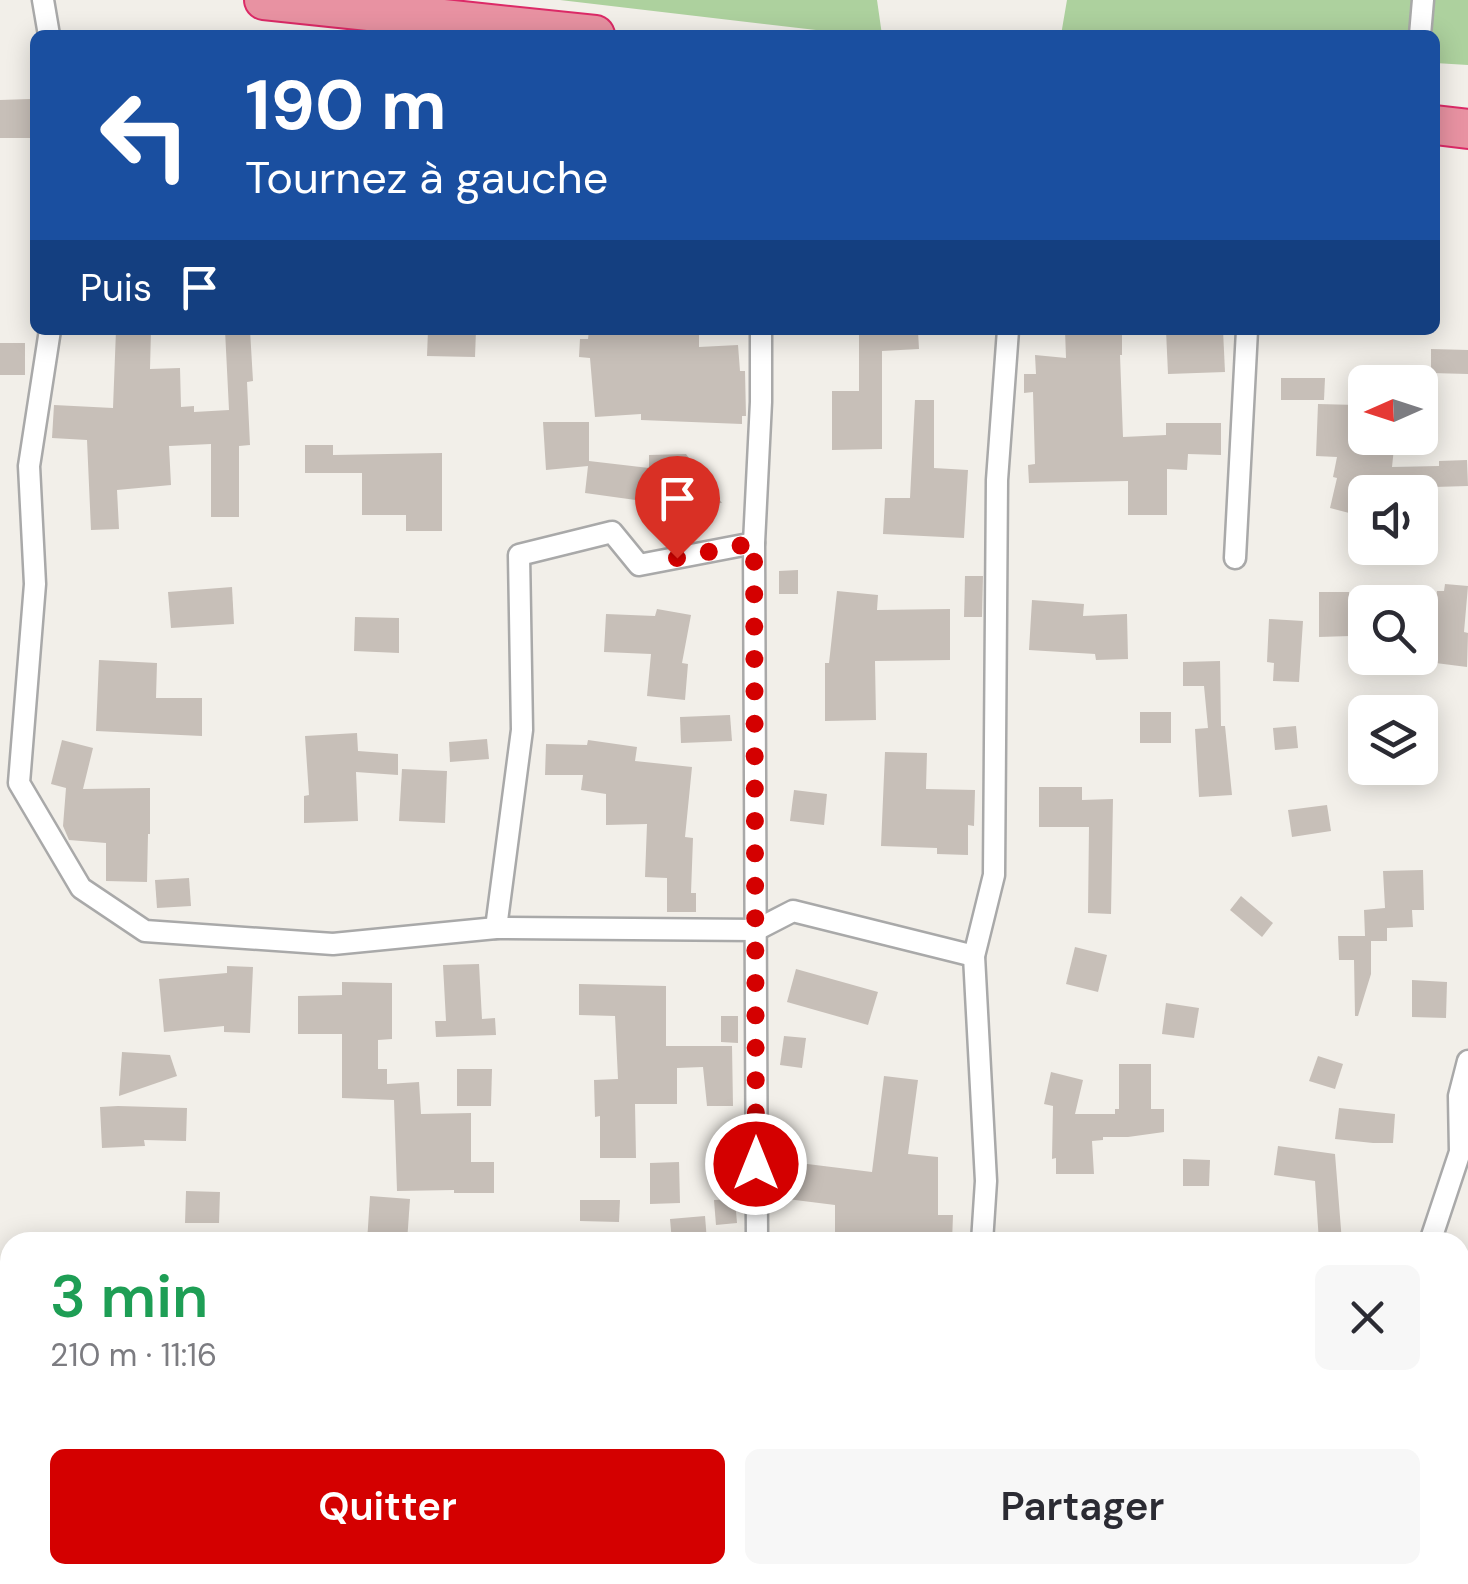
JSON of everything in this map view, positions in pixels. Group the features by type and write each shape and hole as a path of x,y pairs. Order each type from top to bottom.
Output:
{"highway":[{"path":"264,0 549,30"},
{"path":"1440,126 1468,129"}],"street":[{"path":"44,0 48,30"},
{"path":"1420,30 1423,0"},
{"path":"49,335 28,466 35,584 19,783 82,888 145,930 333,944 496,928 756,930 793,911 974,956"},
{"path":"757,1232 754,543 761,335"},
{"path":"983,1232 986,1181 974,956 994,875 998,480 1008,335"},
{"path":"1236,558 1247,335"},
{"path":"496,928 522,730 518,555 612,532 639,565 754,543"},
{"path":"0,796 19,783"},
{"path":"1433,1232 1460,1152 1459,1096 1468,1061"}],"green space":[{"path":"560,0 877,0 881,30 816,30"},
{"path":"1067,0 1468,0 1468,65 1440,63 1440,30 1062,30"}],"building":[{"path":"30,99 30,138 0,138 0,100"},
{"path":"116,335 151,335 150,369 180,368 181,407 194,406 194,412 229,410 225,335 250,335 253,381 247,382 250,445 239,446 239,517 211,517 211,444 169,446 171,485 117,490 119,529 91,530 87,440 52,438 54,405 113,408"},
{"path":"428,335 476,335 475,357 427,356"},
{"path":"588,335 699,335 699,347 738,345 740,371 745,371 746,416 742,416 742,424 641,420 641,414 595,417 590,358 579,357 580,339 588,339"},
{"path":"859,335 918,335 919,349 882,351 882,449 832,450 832,391 859,391"},
{"path":"1065,335 1122,335 1123,437 1166,435 1166,423 1221,423 1221,455 1188,454 1187,470 1167,469 1167,515 1128,515 1128,481 1029,483 1028,465 1035,464 1033,392 1024,393 1024,374 1036,374 1035,355 1066,358"},
{"path":"1166,335 1223,335 1225,372 1168,374"},
{"path":"0,343 25,343 25,375 0,375"},
{"path":"1431,349 1468,350 1468,374 1438,373 1438,365 1431,365"},
{"path":"1281,378 1325,378 1324,400 1281,400"},
{"path":"915,400 934,400 934,468 968,470 964,538 883,534 885,498 910,498"},
{"path":"1318,404 1348,405 1348,455 1393,455 1392,467 1439,466 1439,461 1467,460 1468,486 1438,487 1438,475 1348,475 1348,513 1330,508 1337,457 1316,456"},
{"path":"543,422 589,422 589,461 649,468 649,455 686,454 722,503 650,506 650,502 585,493 588,466 546,470"},
{"path":"305,445 333,445 333,455 442,453 442,531 406,531 406,515 362,515 362,473 305,473"},
{"path":"798,570 798,594 779,594 779,571"},
{"path":"965,576 983,576 982,617 964,617"},
{"path":"1445,584 1468,586 1464,632 1468,633 1467,667 1438,663 1438,591 1444,591"},
{"path":"232,587 234,624 171,628 168,592"},
{"path":"837,591 878,595 877,610 950,609 950,660 875,661 876,720 825,721 825,663 829,663"},
{"path":"1319,592 1348,592 1348,636 1319,637"},
{"path":"1032,600 1084,604 1083,616 1127,614 1128,659 1096,660 1095,654 1029,650"},
{"path":"657,609 691,615 682,663 688,664 685,700 647,696 651,654 604,652 606,614 655,616"},
{"path":"355,617 399,618 399,653 354,651"},
{"path":"1269,619 1303,621 1299,682 1273,681 1274,663 1267,662"},
{"path":"99,660 157,663 156,698 202,698 202,736 96,731"},
{"path":"1220,661 1221,726 1225,726 1232,795 1199,797 1195,729 1208,728 1204,686 1183,686 1183,662"},
{"path":"1140,712 1171,712 1171,743 1140,743"},
{"path":"730,715 732,741 681,743 680,717"},
{"path":"1296,726 1298,748 1275,750 1273,728"},
{"path":"357,733 358,751 398,754 398,775 356,772 358,821 304,823 304,796 309,795 305,736"},
{"path":"487,739 489,759 450,762 449,742"},
{"path":"62,740 93,748 83,789 150,788 147,882 106,881 106,843 69,840 63,826 66,788 51,784"},
{"path":"588,740 637,747 635,761 692,767 685,837 693,838 691,893 696,893 696,912 667,912 667,878 645,877 647,824 606,825 606,794 581,790 583,775 545,775 546,744 587,745"},
{"path":"885,752 927,753 926,789 975,790 974,826 968,825 968,855 937,854 937,848 881,846"},
{"path":"402,769 447,771 445,823 399,821"},
{"path":"1039,787 1082,787 1082,800 1113,799 1111,914 1088,913 1089,827 1039,827"},
{"path":"794,790 827,794 824,825 790,821"},
{"path":"1327,805 1331,831 1292,837 1288,810"},
{"path":"1423,870 1424,910 1412,910 1413,927 1387,928 1387,941 1371,941 1371,974 1355,1016 1354,960 1339,960 1338,936 1365,936 1364,910 1385,908 1383,871"},
{"path":"189,878 191,906 157,908 155,880"},
{"path":"1241,896 1273,923 1262,937 1230,910"},
{"path":"1075,947 1107,955 1098,992 1066,984"},
{"path":"479,964 482,1019 495,1018 496,1035 436,1037 435,1021 446,1021 443,965"},
{"path":"227,966 253,967 250,1033 224,1032 224,1026 164,1032 159,979 227,973"},
{"path":"796,969 878,992 868,1025 787,1002"},
{"path":"1412,980 1447,982 1446,1018 1412,1017"},
{"path":"342,982 392,983 392,1039 378,1040 378,1069 387,1069 387,1084 419,1082 421,1114 471,1113 471,1162 494,1162 494,1193 397,1191 394,1100 342,1098 342,1034 298,1034 298,996 342,995"},
{"path":"579,984 666,986 666,1046 732,1046 733,1106 707,1106 703,1067 677,1068 677,1104 635,1104 636,1158 600,1158 600,1116 595,1117 594,1080 618,1079 615,1016 579,1015"},
{"path":"1166,1003 1199,1008 1194,1038 1162,1034"},
{"path":"721,1016 738,1016 738,1043 721,1042"},
{"path":"784,1036 806,1038 802,1068 780,1065"},
{"path":"122,1052 170,1055 177,1076 119,1096"},
{"path":"1318,1056 1343,1064 1335,1089 1309,1081"},
{"path":"1119,1064 1151,1064 1151,1109 1164,1109 1164,1132 1092,1141 1094,1174 1056,1174 1056,1158 1052,1159 1053,1106 1044,1104 1051,1072 1083,1080 1075,1114 1115,1114 1115,1109 1119,1109"},
{"path":"457,1069 492,1069 491,1106 457,1106"},
{"path":"884,1076 918,1080 908,1154 938,1157 938,1215 953,1215 952,1232 835,1232 835,1205 771,1197 775,1160 872,1172"},
{"path":"100,1107 187,1108 186,1141 144,1140 145,1146 102,1148"},
{"path":"1339,1108 1395,1114 1393,1143 1335,1139"},
{"path":"1278,1146 1335,1154 1341,1232 1318,1232 1315,1181 1274,1175"},
{"path":"1183,1159 1210,1160 1209,1186 1183,1186"},
{"path":"679,1162 680,1203 650,1204 650,1163"},
{"path":"186,1191 220,1192 219,1223 185,1223"},
{"path":"370,1196 410,1199 408,1232 368,1232"},
{"path":"735,1199 737,1223 716,1225 714,1200"},
{"path":"580,1200 620,1200 619,1222 580,1221"},
{"path":"705,1216 706,1232 671,1232 670,1219"}],"route":[{"path":"677,558 754,543 756,1164"}]}
